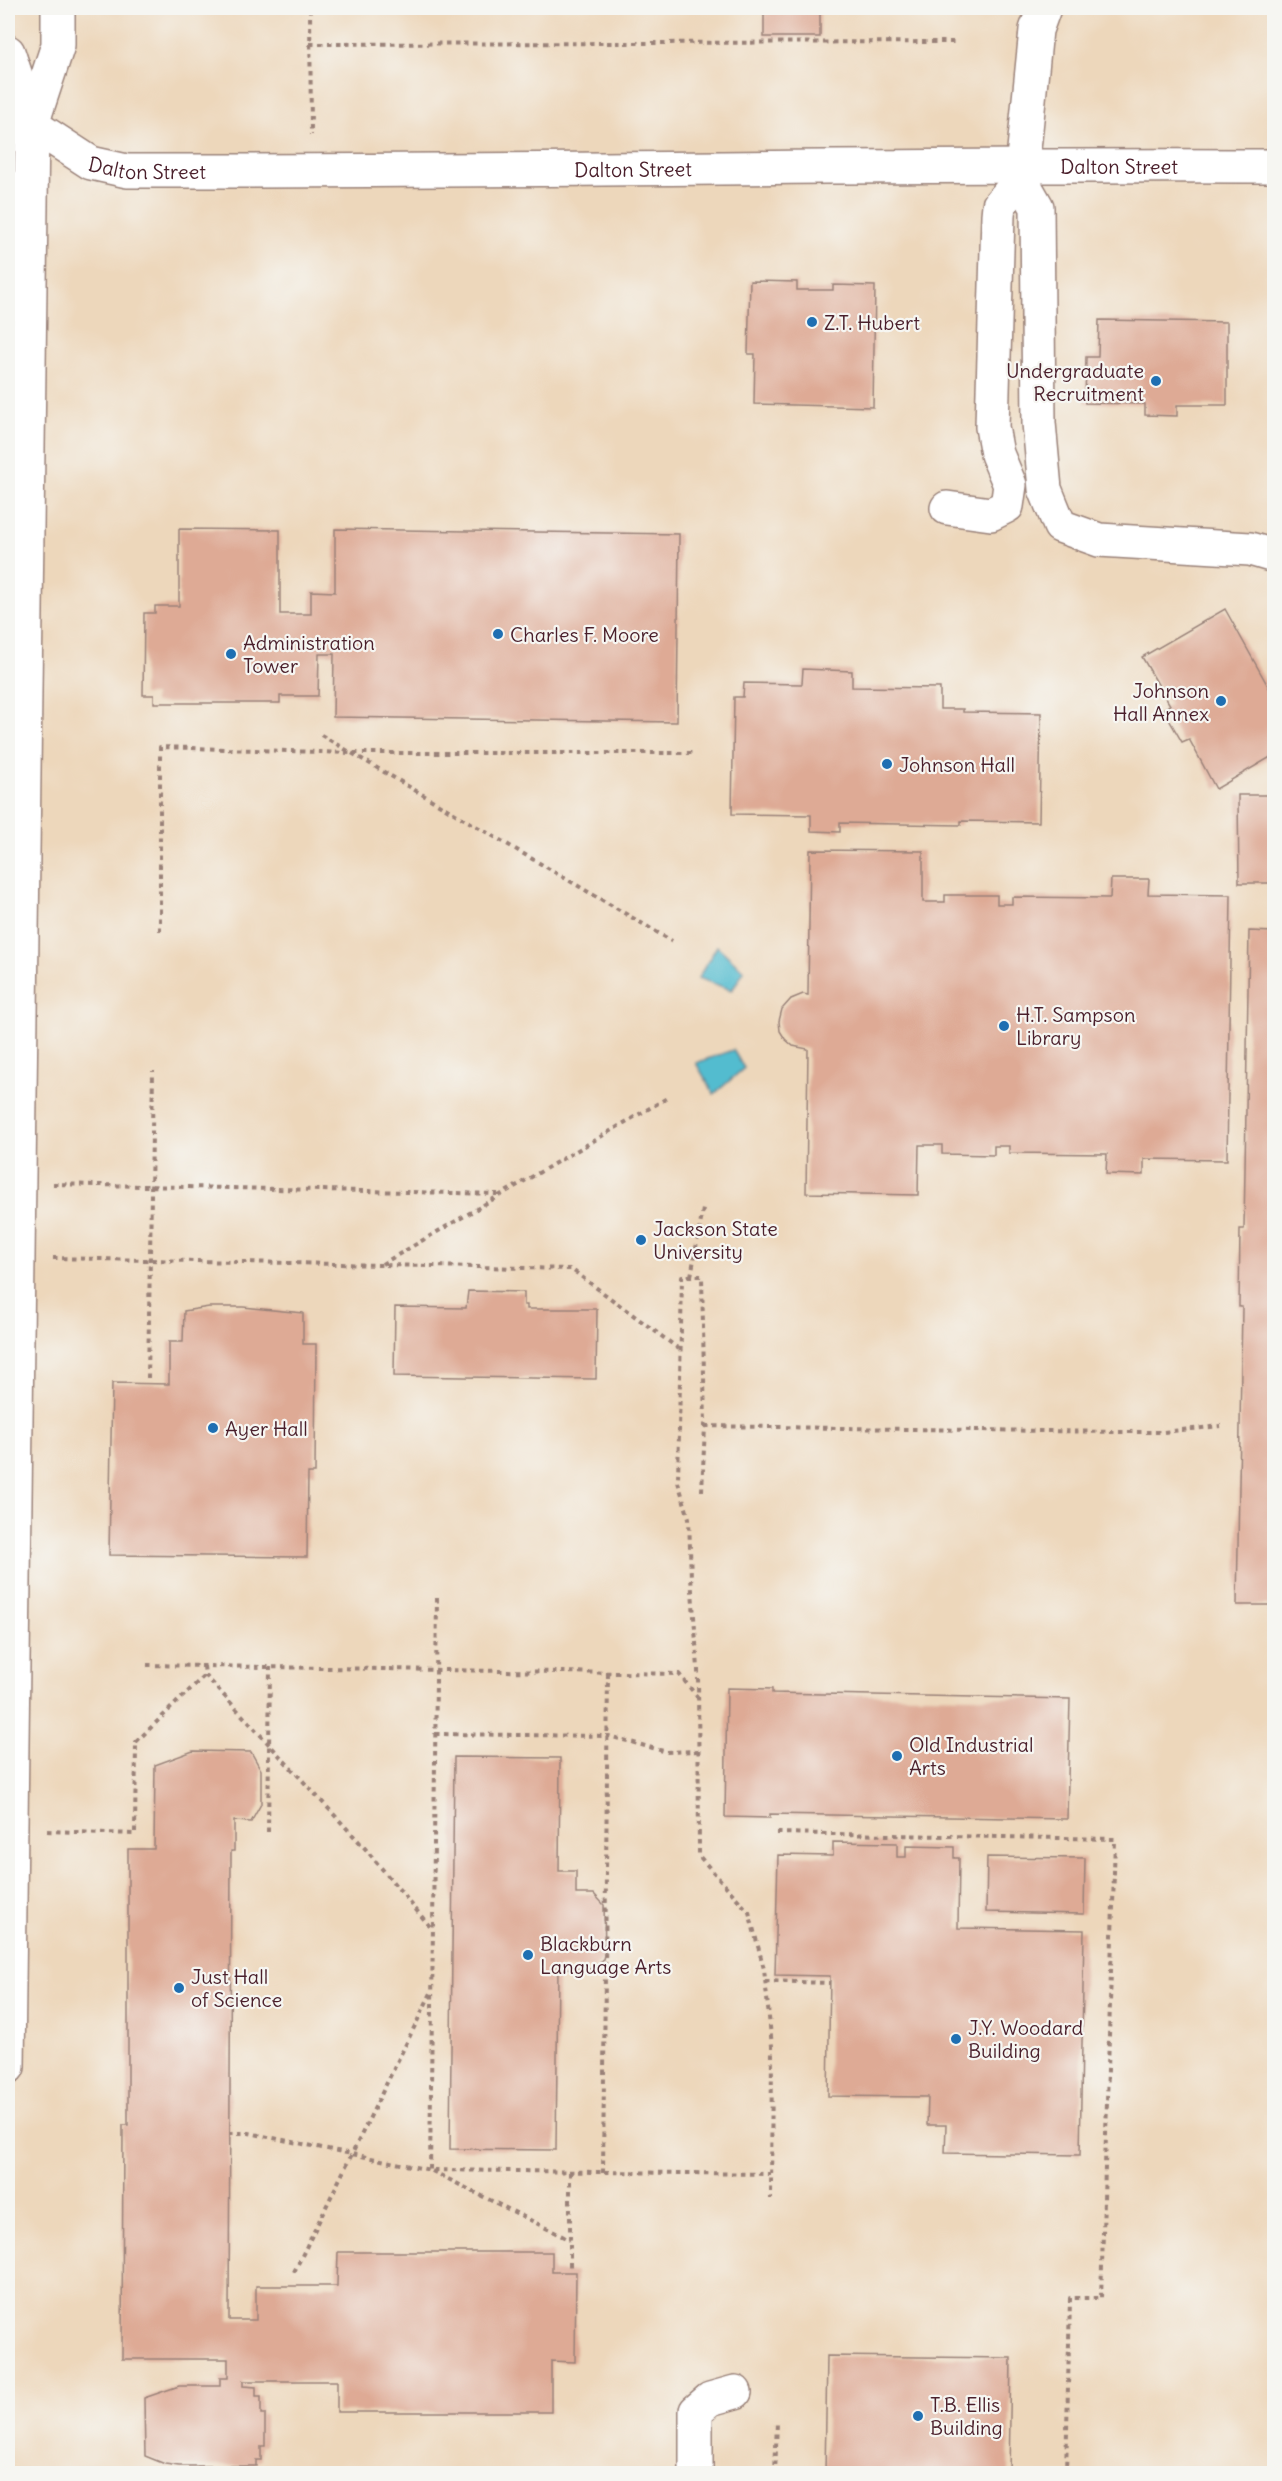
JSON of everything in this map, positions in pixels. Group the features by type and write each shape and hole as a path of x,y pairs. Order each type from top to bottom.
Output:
{"street":[{"path":"20,116 58,45 58,8"},
{"path":"947,508 991,514 1007,506 1010,485 997,454 992,427 998,215 999,205 1021,172 1036,30 1044,8"},
{"path":"8,52 20,116 19,1184 8,2067"},
{"name":"Dalton Street","path":"20,116 92,163 127,171 1021,172 1275,166"},
{"path":"1021,172 1037,207 1040,423 1045,489 1060,526 1099,540 1250,549 1275,556"},
{"path":"696,2474 696,2411 710,2398 735,2392"}],"path":[{"path":"310,8 311,171"},
{"path":"310,44 954,42"},
{"path":"321,735 672,940"},
{"path":"160,932 160,747 351,753 692,753"},
{"path":"148,1377 153,1071"},
{"path":"381,1265 498,1194 667,1098"},
{"path":"19,1184 498,1194"},
{"path":"691,1275 703,1209"},
{"path":"18,1257 571,1269 680,1349"},
{"path":"702,1491 705,1426 702,1276 682,1275 678,1482 689,1518 699,1699 699,1856 749,1912 764,1969 771,2046 771,2199"},
{"path":"705,1426 1114,1432 1163,1432 1221,1426"},
{"path":"430,2170 436,1598"},
{"path":"147,1665 679,1674 699,1699"},
{"path":"204,1666 205,1676 363,1846 433,1930"},
{"path":"268,1832 270,1667"},
{"path":"603,2172 608,1673"},
{"path":"11,1830 135,1834 136,1742 205,1676"},
{"path":"435,1734 609,1736 667,1752 699,1751"},
{"path":"777,1833 1115,1839 1101,2298 1070,2298 1066,2474"},
{"path":"765,1981 830,1983"},
{"path":"294,2272 432,1991"},
{"path":"229,2133 249,2133 430,2170 771,2174"},
{"path":"430,2170 570,2240"},
{"path":"570,2172 570,2268"},
{"path":"775,2474 777,2422"}],"shaded area":[{"name":"Jackson State University","path":"8,8 1274,8 1274,2473 8,2473"}],"water":[{"path":"717,946 744,971 732,990 698,978"},
{"path":"733,1050 744,1068 714,1094 696,1063"}],"building":[{"path":"764,8 854,8 854,12 820,12 820,37 764,37"},
{"name":"Z.T. Hubert","path":"750,281 797,282 797,290 833,290 833,285 875,286 873,407 754,404 755,354 748,354"},
{"name":"Undergraduate Recruitment","path":"1099,320 1227,322 1227,405 1177,405 1177,416 1145,415 1145,404 1085,403 1086,357 1098,357"},
{"name":"Charles F. Moore","path":"179,529 280,530 280,614 311,614 311,591 335,592 335,529 679,534 677,722 333,717 334,654 319,654 318,696 280,696 280,703 154,703 154,695 143,695 144,613 155,613 155,606 179,606"},
{"name":"Johnson Hall Annex","path":"1225,609 1274,697 1274,755 1216,789 1189,739 1182,742 1163,709 1170,705 1142,657"},
{"name":"Johnson Hall","path":"803,669 852,671 852,687 940,688 940,709 963,709 963,712 1041,713 1039,822 961,821 961,825 840,823 840,832 811,831 811,815 732,814 734,697 743,697 744,683 802,684"},
{"path":"1238,795 1274,795 1274,883 1239,883"},
{"name":"H.T. Sampson Library","path":"810,850 923,851 923,902 945,902 945,895 997,895 997,904 1012,904 1012,897 1110,898 1111,879 1149,879 1148,894 1231,895 1227,1160 1144,1159 1144,1175 1106,1174 1107,1154 1009,1153 1009,1146 994,1146 994,1155 942,1154 942,1145 919,1145 918,1195 806,1193 808,1049 793,1046 785,1039 780,1031 779,1021 782,1009 791,999 803,994 808,995"},
{"path":"1249,931 1274,932 1274,1623 1269,1623 1270,1605 1237,1605 1242,1307 1239,1307 1240,1229 1244,1229"},
{"path":"468,1291 524,1292 524,1305 527,1305 527,1309 597,1309 596,1379 394,1376 395,1307 466,1308"},
{"name":"Ayer Hall","path":"209,1307 243,1307 303,1313 303,1344 316,1344 315,1473 308,1473 307,1557 109,1555 112,1383 169,1384 169,1342 183,1342 184,1311"},
{"name":"Old Industrial Arts","path":"727,1688 772,1689 772,1693 1070,1699 1067,1819 770,1814 770,1818 725,1817"},
{"name":"Just Hall of Science","path":"193,1751 251,1752 261,1770 261,1804 251,1822 234,1821 234,1851 231,1851 229,2320 256,2320 256,2286 337,2286 338,2252 552,2252 552,2272 576,2272 575,2362 551,2361 551,2412 337,2412 337,2381 243,2381 243,2386 256,2387 256,2396 261,2396 261,2414 265,2414 265,2446 261,2446 261,2460 256,2460 256,2466 179,2466 165,2464 145,2456 144,2398 179,2386 220,2386 220,2378 228,2378 228,2359 122,2359 123,2125 128,2125 128,1849 154,1849 155,1765"},
{"name":"Blackburn Language Arts","path":"454,1757 560,1758 559,1871 576,1871 576,1894 594,1894 604,1905 605,1951 603,1959 593,1969 558,1968 556,2150 450,2149"},
{"name":"J.Y. Woodard Building","path":"833,1842 897,1843 897,1857 906,1857 906,1846 954,1847 954,1858 959,1858 958,1928 1084,1930 1080,2155 945,2153 946,2125 927,2125 928,2097 828,2096 830,1976 775,1975 778,1855 833,1856"},
{"path":"987,1857 1085,1858 1084,1914 986,1912"},
{"name":"T.B. Ellis Building","path":"827,2356 1011,2358 1009,2474 825,2474"}],"place":[{"name":"Z.T. Hubert","path":"812,322"},
{"name":"Undergraduate Recruitment","path":"1156,381"},
{"name":"Charles F. Moore","path":"498,634"},
{"name":"Administration Tower","path":"231,654"},
{"name":"Johnson Hall Annex","path":"1221,701"},
{"name":"Johnson Hall","path":"887,764"},
{"name":"H.T. Sampson Library","path":"1004,1026"},
{"name":"Jackson State University","path":"641,1240"},
{"name":"Ayer Hall","path":"213,1428"},
{"name":"Old Industrial Arts","path":"897,1756"},
{"name":"Blackburn Language Arts","path":"528,1955"},
{"name":"Just Hall of Science","path":"179,1988"},
{"name":"J.Y. Woodard Building","path":"956,2039"},
{"name":"T.B. Ellis Building","path":"918,2416"}]}
